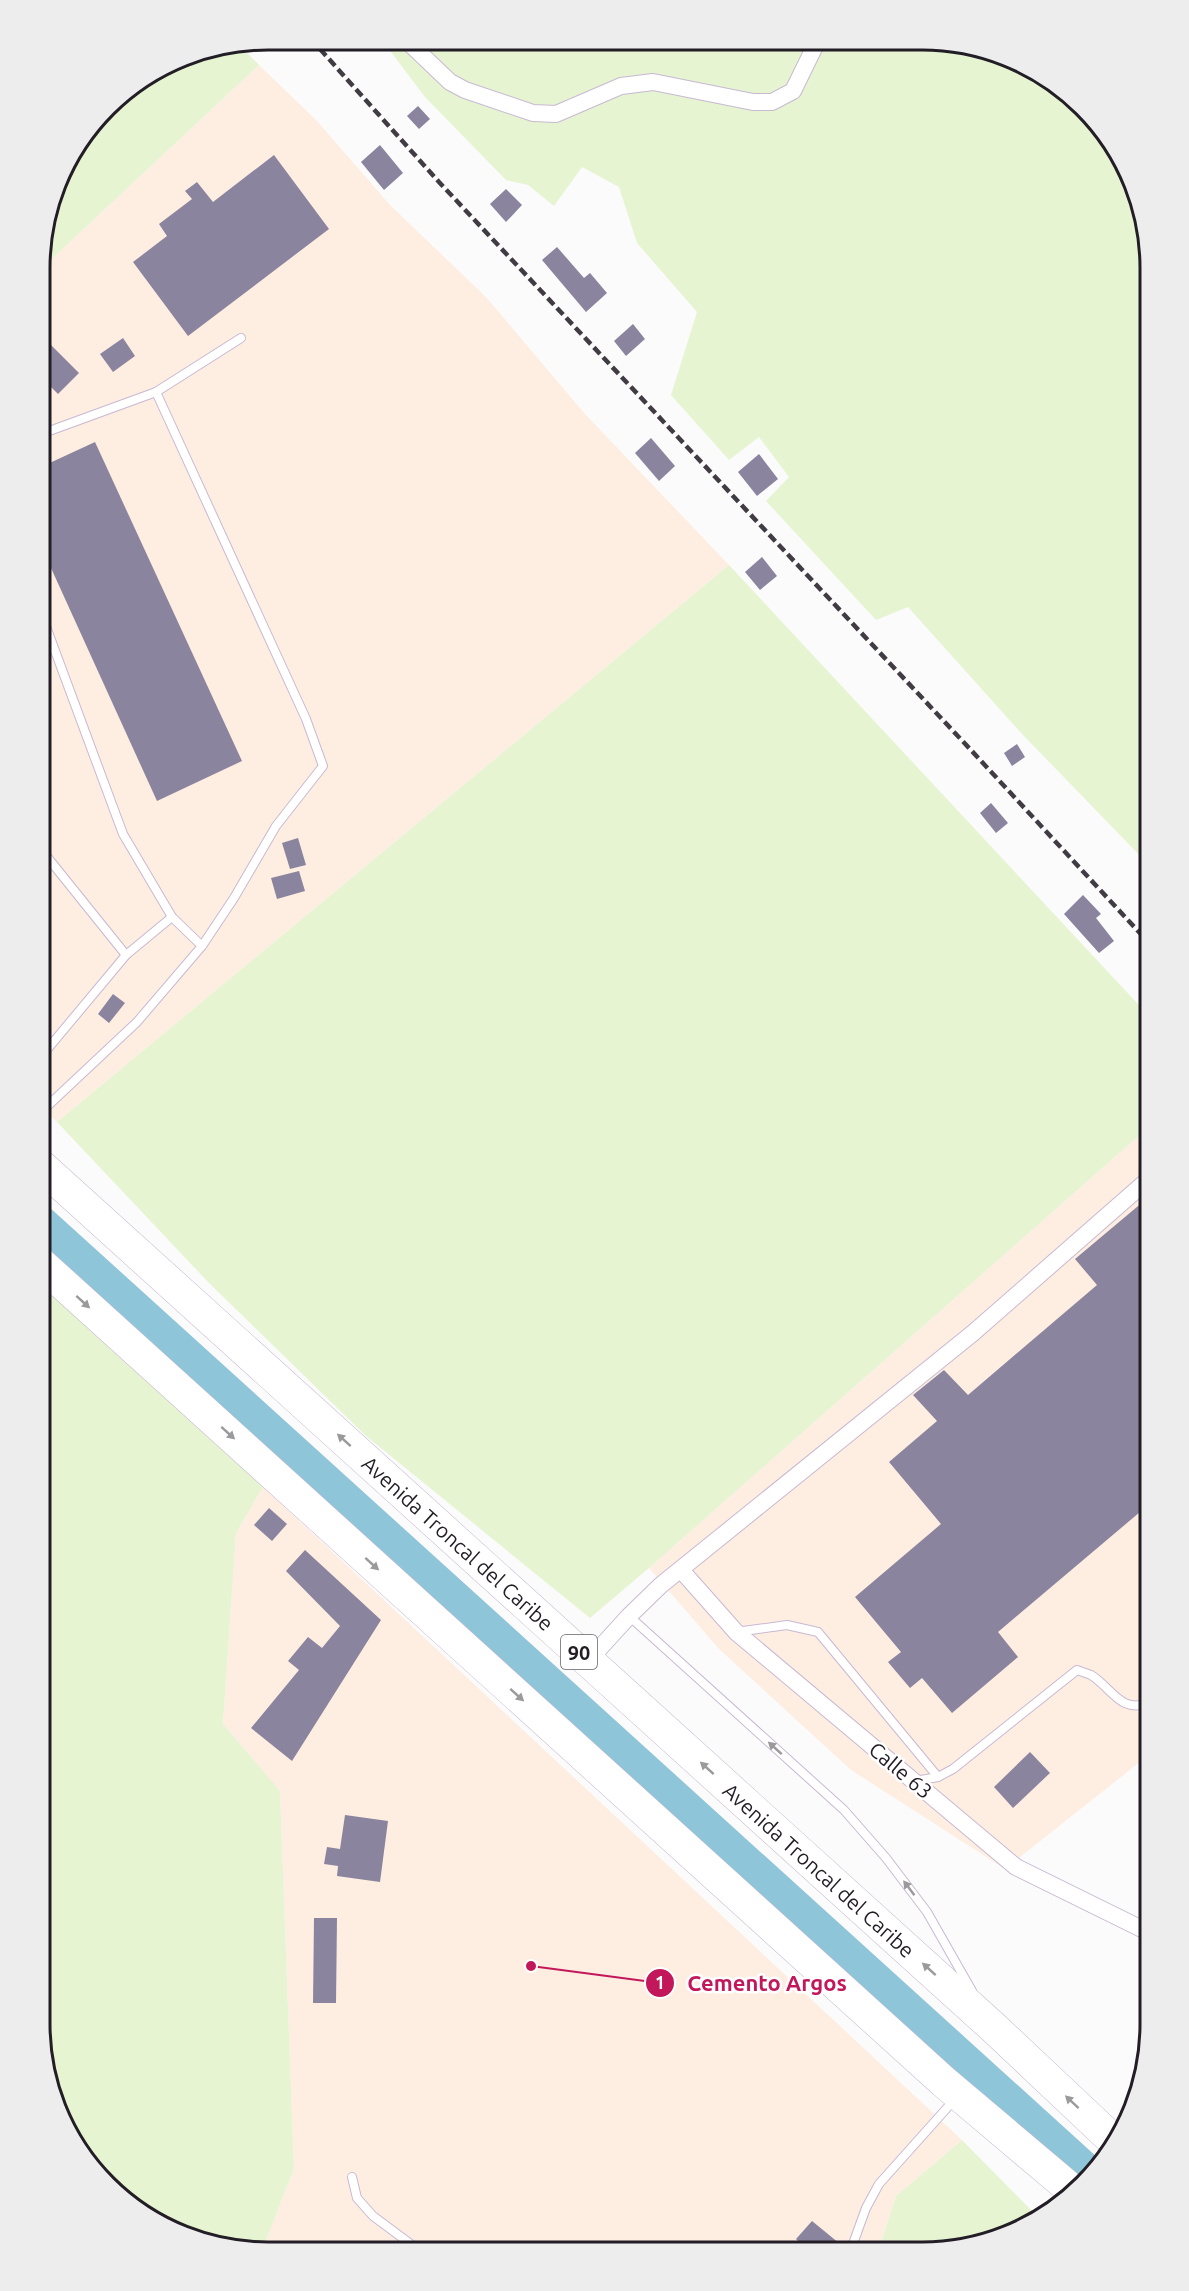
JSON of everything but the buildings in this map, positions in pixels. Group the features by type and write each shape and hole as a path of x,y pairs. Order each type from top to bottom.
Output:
{"highway":[{"name":"Avenida Troncal del Caribe","path":"50,1174 994,2028 1108,2136"},
{"path":"50,1272 960,2095 1067,2185"}],"street":[{"path":"416,50 450,82 465,90 533,113 556,114 621,86 653,82 753,102 772,102 793,91 813,50"},
{"path":"588,1661 661,1585 973,1333 1140,1187"},
{"name":"Calle 63","path":"681,1570 736,1632 1016,1868 1140,1929"}],"lane":[{"path":"50,431 156,392 241,338"},
{"path":"50,1104 137,1022 202,946 234,898 276,826 323,766 306,719 156,392"},
{"path":"50,640 123,834 172,917 202,946"},
{"path":"50,860 126,955"},
{"path":"50,1046 126,955 172,917"},
{"path":"629,1616 844,1810 886,1858 927,1912 994,2028"},
{"path":"736,1632 787,1625 818,1632 938,1777"},
{"path":"914,1781 938,1777 953,1768 1077,1670 1091,1675 1127,1706 1140,1706"},
{"path":"854,2242 866,2208 879,2184 960,2095"},
{"path":"352,2177 357,2198 373,2216 408,2242"}],"shaded area":[{"path":"259,65 316,120 390,205 486,297 585,414 729,565 57,1122 50,1116 50,261"},
{"path":"1140,1135 1140,1762 1005,1869 851,1770 719,1649 649,1568"},
{"path":"263,1487 962,2140 896,2196 881,2242 265,2242 294,2169 280,1792 223,1724 236,1533"}],"green space":[{"path":"390,50 936,50 978,57 1005,66 1043,86 1076,113 1103,146 1117,171 1128,197 1138,239 1140,268 1140,856 1023,735 908,607 876,620 766,501 789,477 759,437 729,460 671,395 697,312 637,243 619,187 582,167 554,206 528,185 506,180 425,97"},
{"path":"245,51 259,65 50,261 51,239 66,184 86,146 113,113 146,86 197,61"},
{"path":"729,565 1140,1006 1140,1135 590,1618 366,1436 209,1283 57,1122"},
{"path":"50,1291 263,1487 236,1533 223,1724 280,1791 294,2169 265,2242 239,2240 197,2230 146,2205 113,2178 86,2145 66,2107 57,2080 50,2038"},
{"path":"962,2140 1032,2211 992,2230 950,2240 881,2242 896,2196"}],"waterway":[{"path":"50,1232 1083,2169"}],"railway":[{"path":"321,50 439,182 1140,933"}],"place":[{"name":"Cemento Argos","path":"531,1966"}]}
